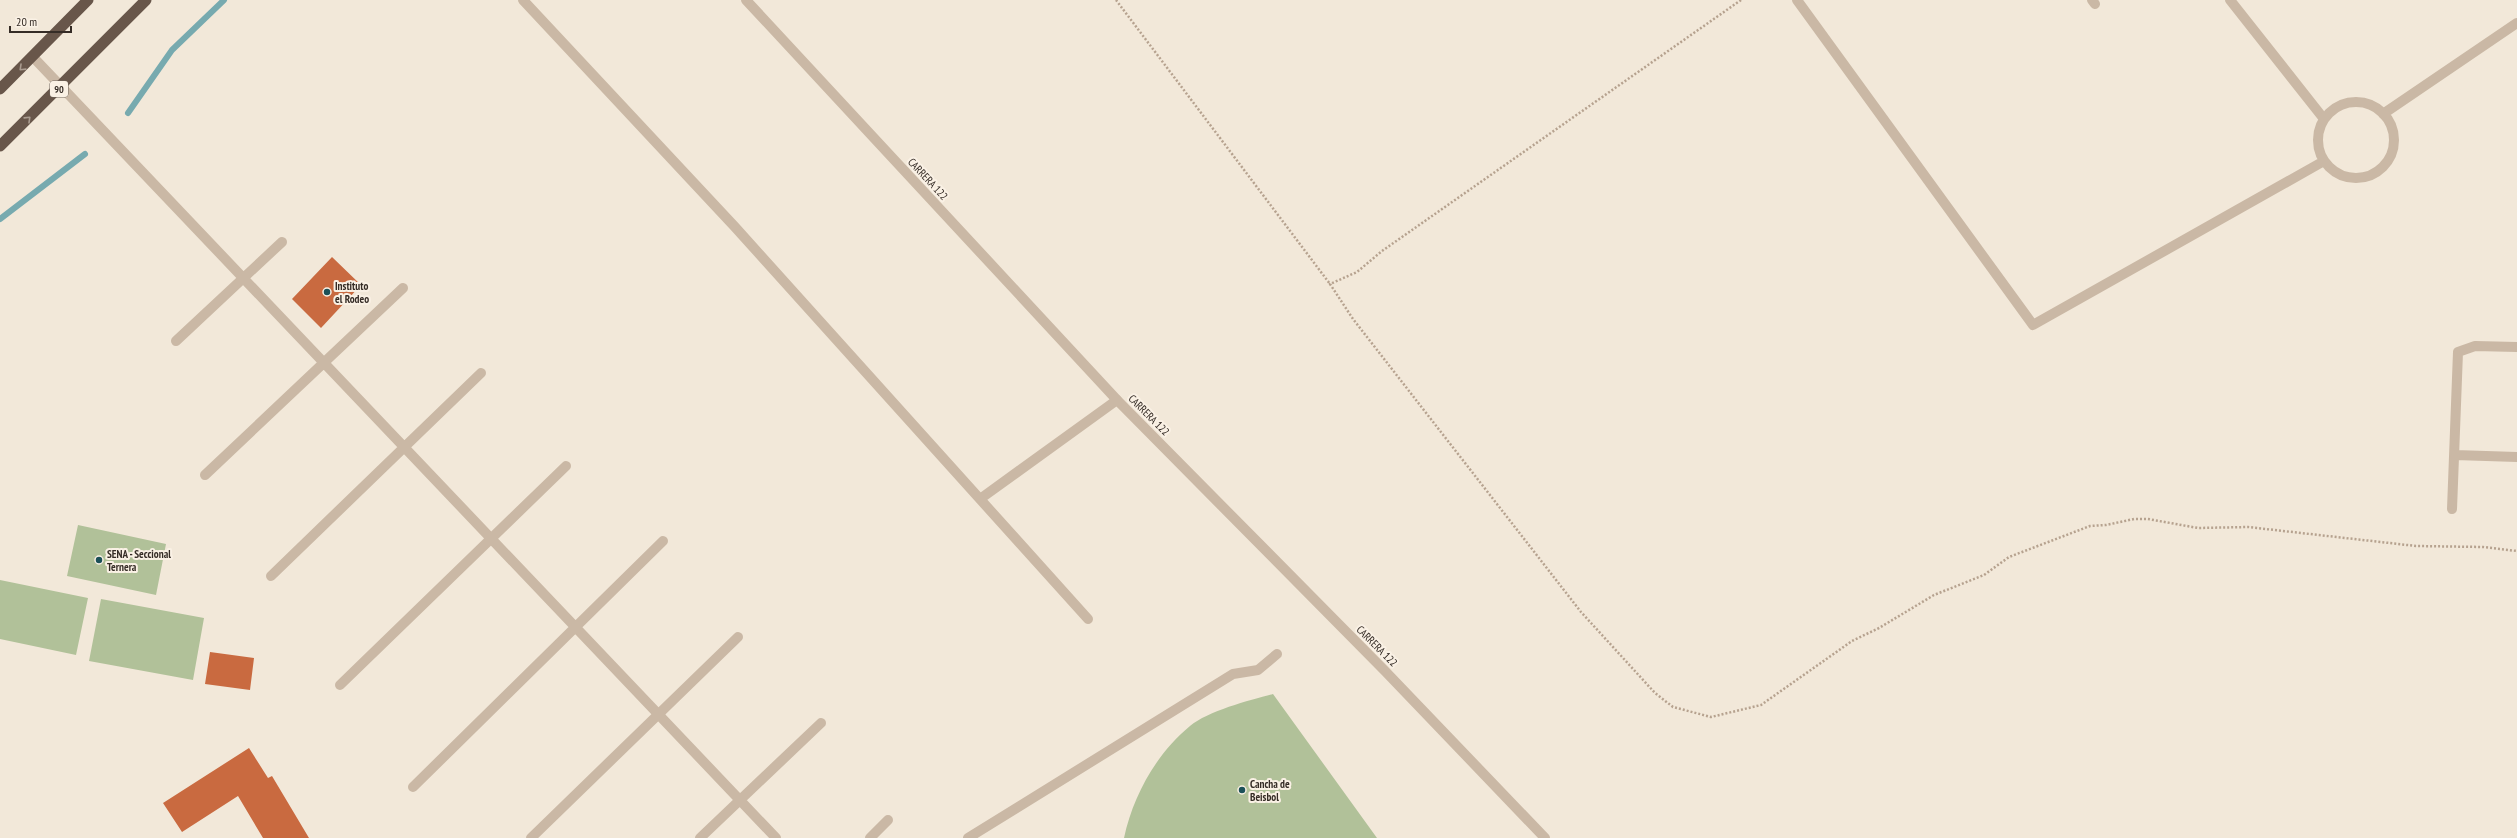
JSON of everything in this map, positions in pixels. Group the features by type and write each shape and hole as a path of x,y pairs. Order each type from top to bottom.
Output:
{"highway":[{"path":"0,89 88,0"},
{"name":"90","path":"0,146 61,87 146,0"}],"street":[{"path":"523,0 735,227 1088,619"},
{"name":"CARRERA 122","path":"746,0 1117,400 1385,671 1545,838"},
{"path":"1797,0 2033,325 2324,161"},
{"path":"2230,0 2324,119"},
{"path":"2383,114 2517,23"},
{"path":"33,57 776,838"},
{"path":"2354,102 2369,105 2383,114 2390,123 2394,144 2388,161 2376,172 2362,177 2347,177 2338,174 2324,161 2318,143 2318,134 2324,119 2336,107 2354,102"},
{"path":"176,341 282,242"},
{"path":"205,475 403,288"},
{"path":"2452,509 2458,352 2474,346 2517,347"},
{"path":"271,576 403,446 481,373"},
{"path":"980,499 1117,400"},
{"path":"2455,455 2517,457"},
{"path":"340,685 566,466"},
{"path":"413,787 577,628 663,541"},
{"path":"531,838 738,637"},
{"path":"968,838 1233,674 1258,670 1277,654"},
{"path":"700,838 739,799 821,723"},
{"path":"870,838 888,820"}],"path":[{"path":"1116,0 1330,284 1353,319 1581,612 1661,698 1673,707 1712,717 1761,706 1852,641 1879,628 1934,595 1984,575 2009,557 2090,526 2106,525 2134,519 2148,519 2198,528 2248,527 2416,546 2517,551"},
{"path":"1330,284 1357,272 1382,251 1741,0"}],"green space":[{"path":"78,525 166,544 156,595 67,576"},
{"path":"0,580 88,598 76,655 0,639"},
{"path":"101,599 204,618 193,680 89,661"},
{"name":"Cancha de Beisbol","path":"1273,694 1377,838 1124,838 1133,807 1140,791 1157,763 1178,737 1190,726 1218,711"}],"building":[{"name":"Instituto el Rodeo","path":"332,257 361,285 321,328 292,299"},
{"path":"210,652 254,658 250,690 205,684"},
{"path":"249,748 268,778 272,776 309,838 263,838 238,796 182,832 163,803"}],"waterway":[{"path":"128,113 172,50 224,0"},
{"path":"0,219 85,154"}],"place":[{"name":"Instituto el Rodeo","path":"327,292"},
{"name":"SENA - Seccional Ternera","path":"99,560"},
{"name":"Cancha de Beisbol","path":"1242,790"}]}
